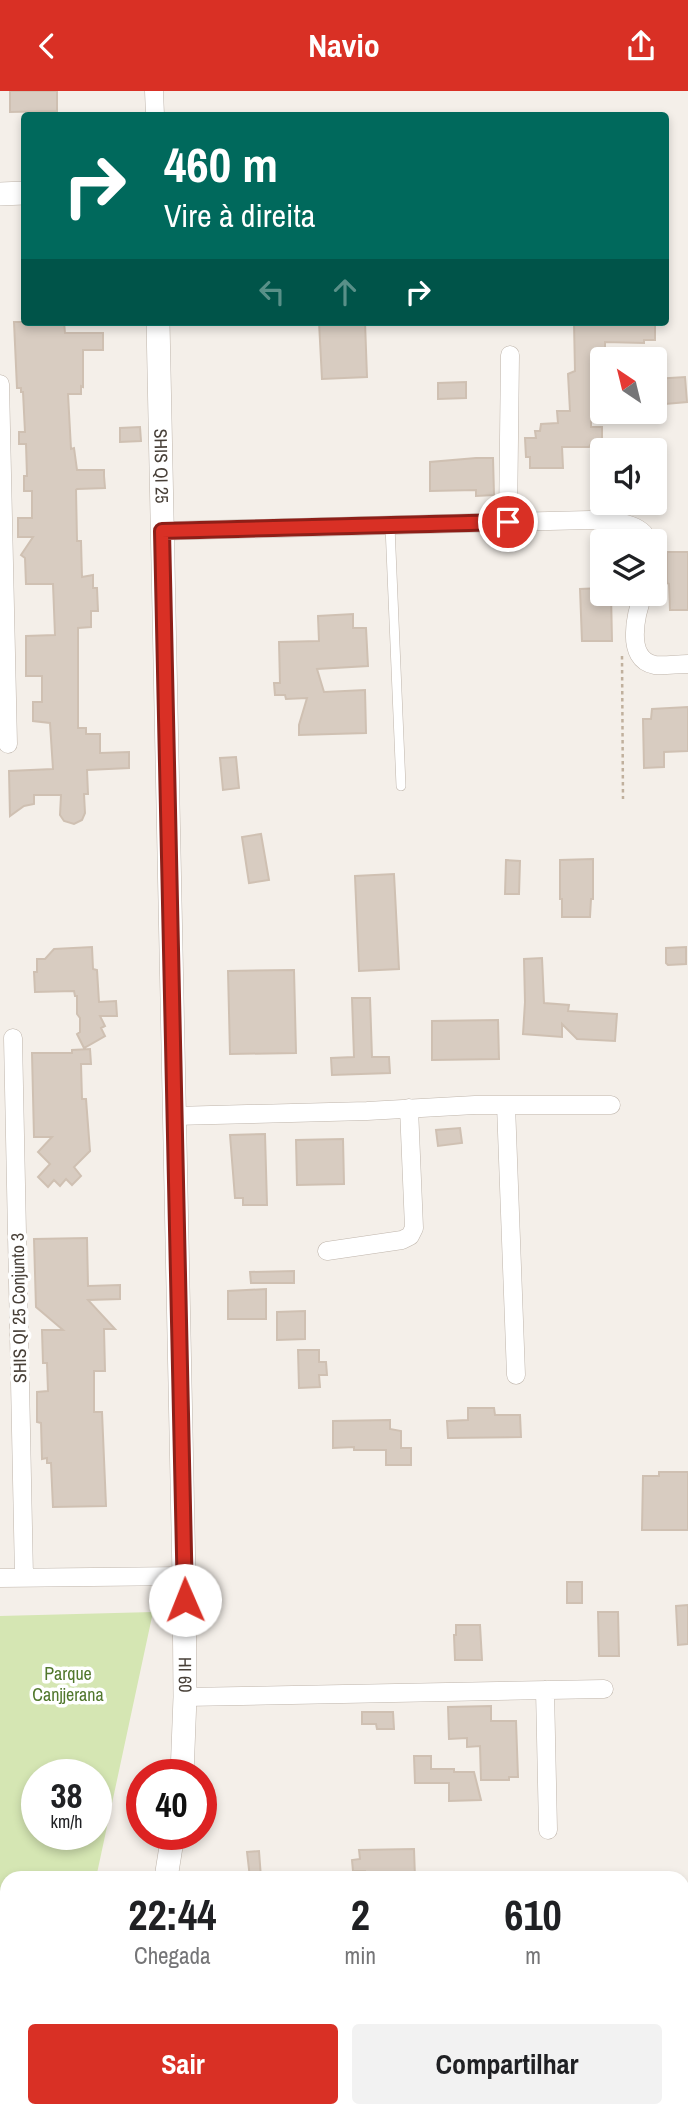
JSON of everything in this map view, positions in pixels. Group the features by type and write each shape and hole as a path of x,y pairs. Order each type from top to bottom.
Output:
{"street":[{"path":"154,91 155,112"},
{"path":"0,194 21,193"},
{"name":"SHIS QI 25","path":"158,326 184,1576"},
{"path":"508,522 510,355"},
{"path":"0,384 8,744"},
{"path":"162,531 590,520 638,529"},
{"path":"640,606 636,617 635,643 638,652 653,665 688,664"},
{"name":"SHIS QI 25 Conjunto 3","path":"13,1038 24,1577"},
{"path":"174,1116 506,1105 611,1105"},
{"path":"506,1105 516,1375"},
{"path":"327,1251 402,1240 410,1236 414,1228 410,1108"},
{"path":"0,1578 184,1576"},
{"name":"HI 60","path":"183,1759 186,1697 184,1576"},
{"path":"186,1697 604,1689"},
{"path":"545,1690 548,1830"},
{"path":"167,1871 170,1850"}],"lane":[{"path":"390,526 401,786"}],"path":[{"path":"622,648 623,799"}],"green space":[{"name":"Parque Canjjerana","path":"153,1612 112,1803 112,1759 21,1759 21,1850 102,1850 98,1871 0,1871 0,1616"}],"building":[{"path":"10,91 57,91 57,111 10,112"},
{"path":"14,322 21,322 21,326 64,326 65,333 103,333 103,350 83,350 81,394 68,394 71,449 74,448 77,470 104,470 105,488 76,490 77,541 81,541 82,577 93,575 93,588 97,588 98,611 91,611 91,627 78,628 78,728 86,728 86,734 100,734 100,753 129,752 129,768 87,770 88,794 84,794 85,813 82,820 74,824 64,821 60,815 61,795 34,795 34,804 24,806 10,816 9,771 53,769 50,723 33,721 33,702 42,702 42,676 26,676 26,636 55,635 53,584 26,584 25,558 21,555 33,537 18,537 18,518 32,518 32,491 24,491 24,476 27,476 26,444 19,444 19,432 25,432 23,392 21,388 17,388"},
{"path":"319,326 365,326 367,377 322,379"},
{"path":"574,326 655,326 655,340 644,340 644,343 605,342 605,347 590,347 590,424 591,427 602,427 602,438 590,438 589,447 562,447 563,468 530,468 530,457 526,457 525,438 536,438 535,431 540,431 541,424 558,423 557,411 570,411 568,374 575,371"},
{"path":"685,377 687,402 667,404 667,378"},
{"path":"466,382 466,398 438,399 438,383"},
{"path":"140,427 141,441 120,442 120,428"},
{"path":"493,458 494,495 476,496 476,490 430,491 430,462"},
{"path":"667,552 688,552 688,610 670,610"},
{"path":"580,589 590,589 590,606 611,606 612,641 582,641"},
{"path":"353,614 353,628 366,628 368,666 317,669 324,692 365,690 366,733 299,735 299,725 307,698 286,699 285,695 275,695 274,683 280,683 279,642 319,641 318,616"},
{"path":"688,707 688,751 664,752 664,767 644,768 643,719 651,719 652,709"},
{"path":"236,757 239,788 223,790 220,758"},
{"path":"261,834 269,880 249,883 242,837"},
{"path":"593,859 590,917 562,917 560,860"},
{"path":"506,860 520,861 519,894 505,894"},
{"path":"394,874 399,969 359,971 355,876"},
{"path":"92,947 99,1002 116,1001 117,1016 100,1016 105,1026 101,1028 105,1036 84,1048 77,1034 80,1032 80,1018 74,991 35,992 34,972 37,972 37,959 45,959 54,949"},
{"path":"686,947 686,964 666,963 666,948"},
{"path":"542,958 544,1003 569,1005 568,1011 617,1014 615,1041 577,1039 562,1024 562,1037 523,1034 524,959"},
{"path":"294,970 296,1053 230,1054 228,971"},
{"path":"352,998 370,998 372,1057 389,1057 390,1073 332,1075 331,1058 354,1057"},
{"path":"498,1020 499,1059 432,1060 432,1021"},
{"path":"90,1049 91,1064 81,1064 82,1099 86,1099 90,1151 74,1167 81,1176 72,1185 66,1179 60,1186 54,1180 48,1187 38,1177 50,1164 38,1152 52,1137 34,1137 32,1053 72,1053 72,1050"},
{"path":"460,1128 462,1143 438,1146 436,1130"},
{"path":"265,1134 267,1205 243,1205 243,1198 235,1198 230,1135"},
{"path":"343,1139 344,1184 297,1185 296,1140"},
{"path":"87,1238 88,1286 120,1285 120,1299 88,1300 115,1329 104,1329 105,1371 94,1371 94,1412 102,1412 106,1506 53,1507 51,1463 47,1463 47,1458 42,1459 41,1423 37,1422 37,1392 48,1391 47,1363 43,1363 42,1330 63,1330 36,1307 34,1239"},
{"path":"294,1271 294,1283 251,1283 250,1272"},
{"path":"266,1289 266,1319 228,1319 228,1291"},
{"path":"305,1311 305,1339 277,1340 277,1312"},
{"path":"298,1350 319,1350 319,1362 326,1362 327,1375 319,1375 320,1387 299,1388"},
{"path":"468,1408 494,1408 495,1415 520,1415 521,1437 448,1438 447,1421 468,1420"},
{"path":"390,1420 390,1429 401,1431 401,1448 411,1448 411,1465 386,1465 386,1450 333,1448 333,1421"},
{"path":"659,1472 688,1472 688,1530 642,1530 643,1476 659,1476"},
{"path":"567,1582 582,1582 582,1603 567,1603"},
{"path":"688,1605 688,1644 678,1645 676,1606"},
{"path":"598,1612 618,1612 619,1656 599,1656"},
{"path":"456,1625 480,1625 482,1660 455,1660"},
{"path":"491,1706 491,1721 516,1721 518,1777 509,1777 509,1780 481,1780 480,1746 467,1747 467,1738 449,1739 448,1707"},
{"path":"362,1712 393,1712 394,1729 377,1729 376,1724 362,1724"},
{"path":"414,1756 431,1756 431,1769 474,1772 481,1800 449,1801 449,1783 415,1783"},
{"path":"414,1849 415,1871 353,1871 352,1860 360,1859 359,1850"},
{"path":"259,1851 260,1871 249,1871 247,1852"}],"route":[{"path":"185,1600 162,531 508,522"}]}
